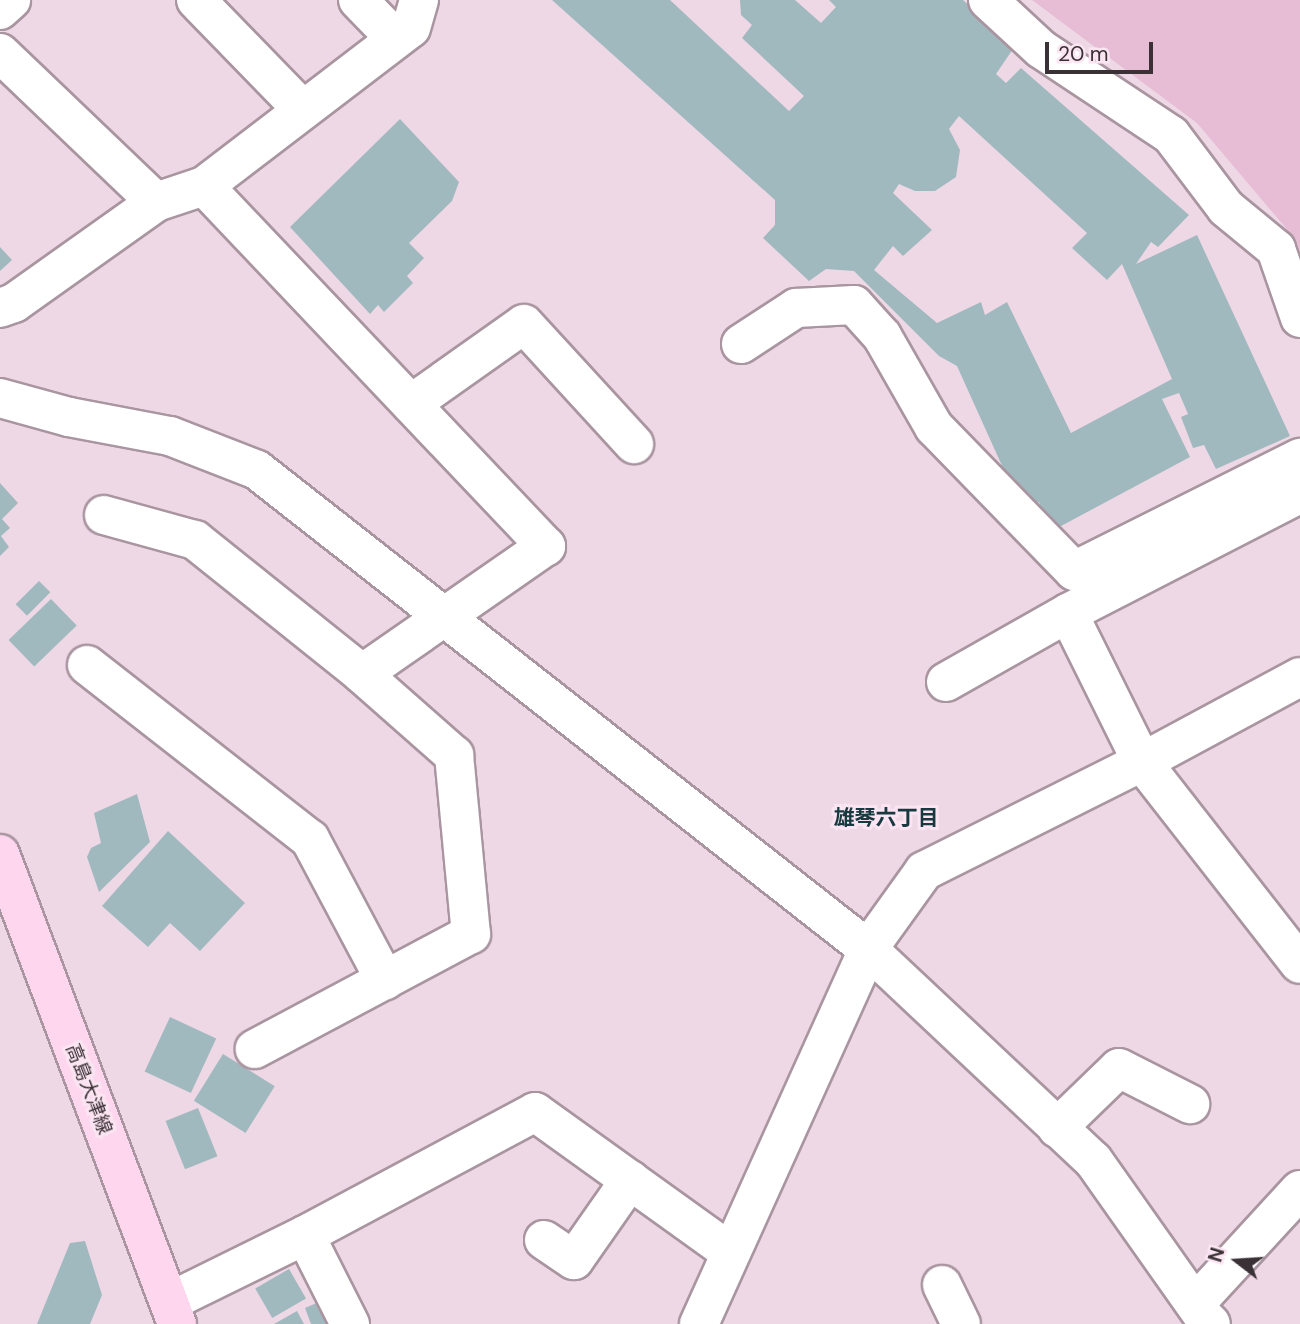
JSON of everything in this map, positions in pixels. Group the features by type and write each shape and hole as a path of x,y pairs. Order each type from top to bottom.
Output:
{"main road":[{"name":"高島大津線","path":"0,854 173,1313"}],"street":[{"path":"0,10 11,0"},
{"path":"196,0 302,109"},
{"path":"358,0 396,38"},
{"path":"0,308 14,303 156,202 204,186 411,27 419,0"},
{"path":"988,0 1041,49 1171,135 1226,208 1276,250 1300,318"},
{"path":"0,53 156,202"},
{"path":"204,186 546,546 362,674"},
{"path":"741,344 796,308 853,304 882,336 934,426 1074,571 1300,458"},
{"path":"411,404 524,324 634,444"},
{"path":"0,398 69,417 170,436 257,470 868,949 1093,1160 1201,1317 1300,1190"},
{"path":"946,682 1068,613 1300,495"},
{"path":"104,515 195,540 362,674 454,755 471,934 255,1049"},
{"path":"1068,613 1142,762 1287,922 1300,964"},
{"path":"87,665 310,839 385,980"},
{"path":"699,1324 868,949 924,871 1142,762 1300,677"},
{"path":"1058,1128 1119,1068 1190,1104"},
{"path":"173,1313 305,1235 534,1112 730,1252"},
{"path":"544,1240 574,1261 630,1180"},
{"path":"305,1235 351,1324"},
{"path":"942,1286 961,1324"}],"shaded area":[{"path":"1032,0 1300,0 1300,252 1296,240 1197,123"}],"building":[{"path":"552,0 670,0 789,111 804,96 742,38 752,25 741,15 740,0 795,0 821,23 836,7 829,0 963,0 1015,46 996,74 1006,83 1021,68 1189,215 1158,247 1151,242 1136,264 1197,235 1290,436 1216,469 1204,445 1193,448 1181,417 1188,414 1179,393 1162,399 1190,457 1048,533 1039,502 1022,510 957,366 939,356 854,271 826,269 809,281 763,238 775,225 775,200","holes":["959,116 1087,233 1072,248 1107,280 1122,264 1172,379 1071,433 1007,302 985,315 981,302 937,323 874,270 893,246 903,256 932,230 893,193 899,184 915,191 935,191 956,177 960,150 949,129"]},
{"path":"400,119 459,182 452,201 409,243 424,258 407,276 413,283 384,312 378,305 370,314 290,227"},
{"path":"0,247 12,260 0,271"},
{"path":"0,483 18,503 2,519 10,528 1,536 9,547 0,556"},
{"path":"39,581 50,592 27,616 16,604"},
{"path":"51,599 77,626 34,667 9,640"},
{"path":"137,794 150,842 99,892 87,857 91,848 101,843 94,813"},
{"path":"168,831 245,903 200,951 170,923 148,947 102,906"},
{"path":"170,1017 216,1039 191,1093 145,1071"},
{"path":"223,1054 275,1086 246,1133 194,1101"},
{"path":"198,1108 217,1156 185,1169 166,1121"},
{"path":"85,1241 102,1295 90,1324 37,1324 70,1243"},
{"path":"289,1269 306,1298 272,1318 255,1288"},
{"path":"319,1302 329,1324 311,1324 305,1308"},
{"path":"297,1311 304,1324 274,1324"}],"district":[{"name":"雄琴六丁目","path":"886,818"}]}
